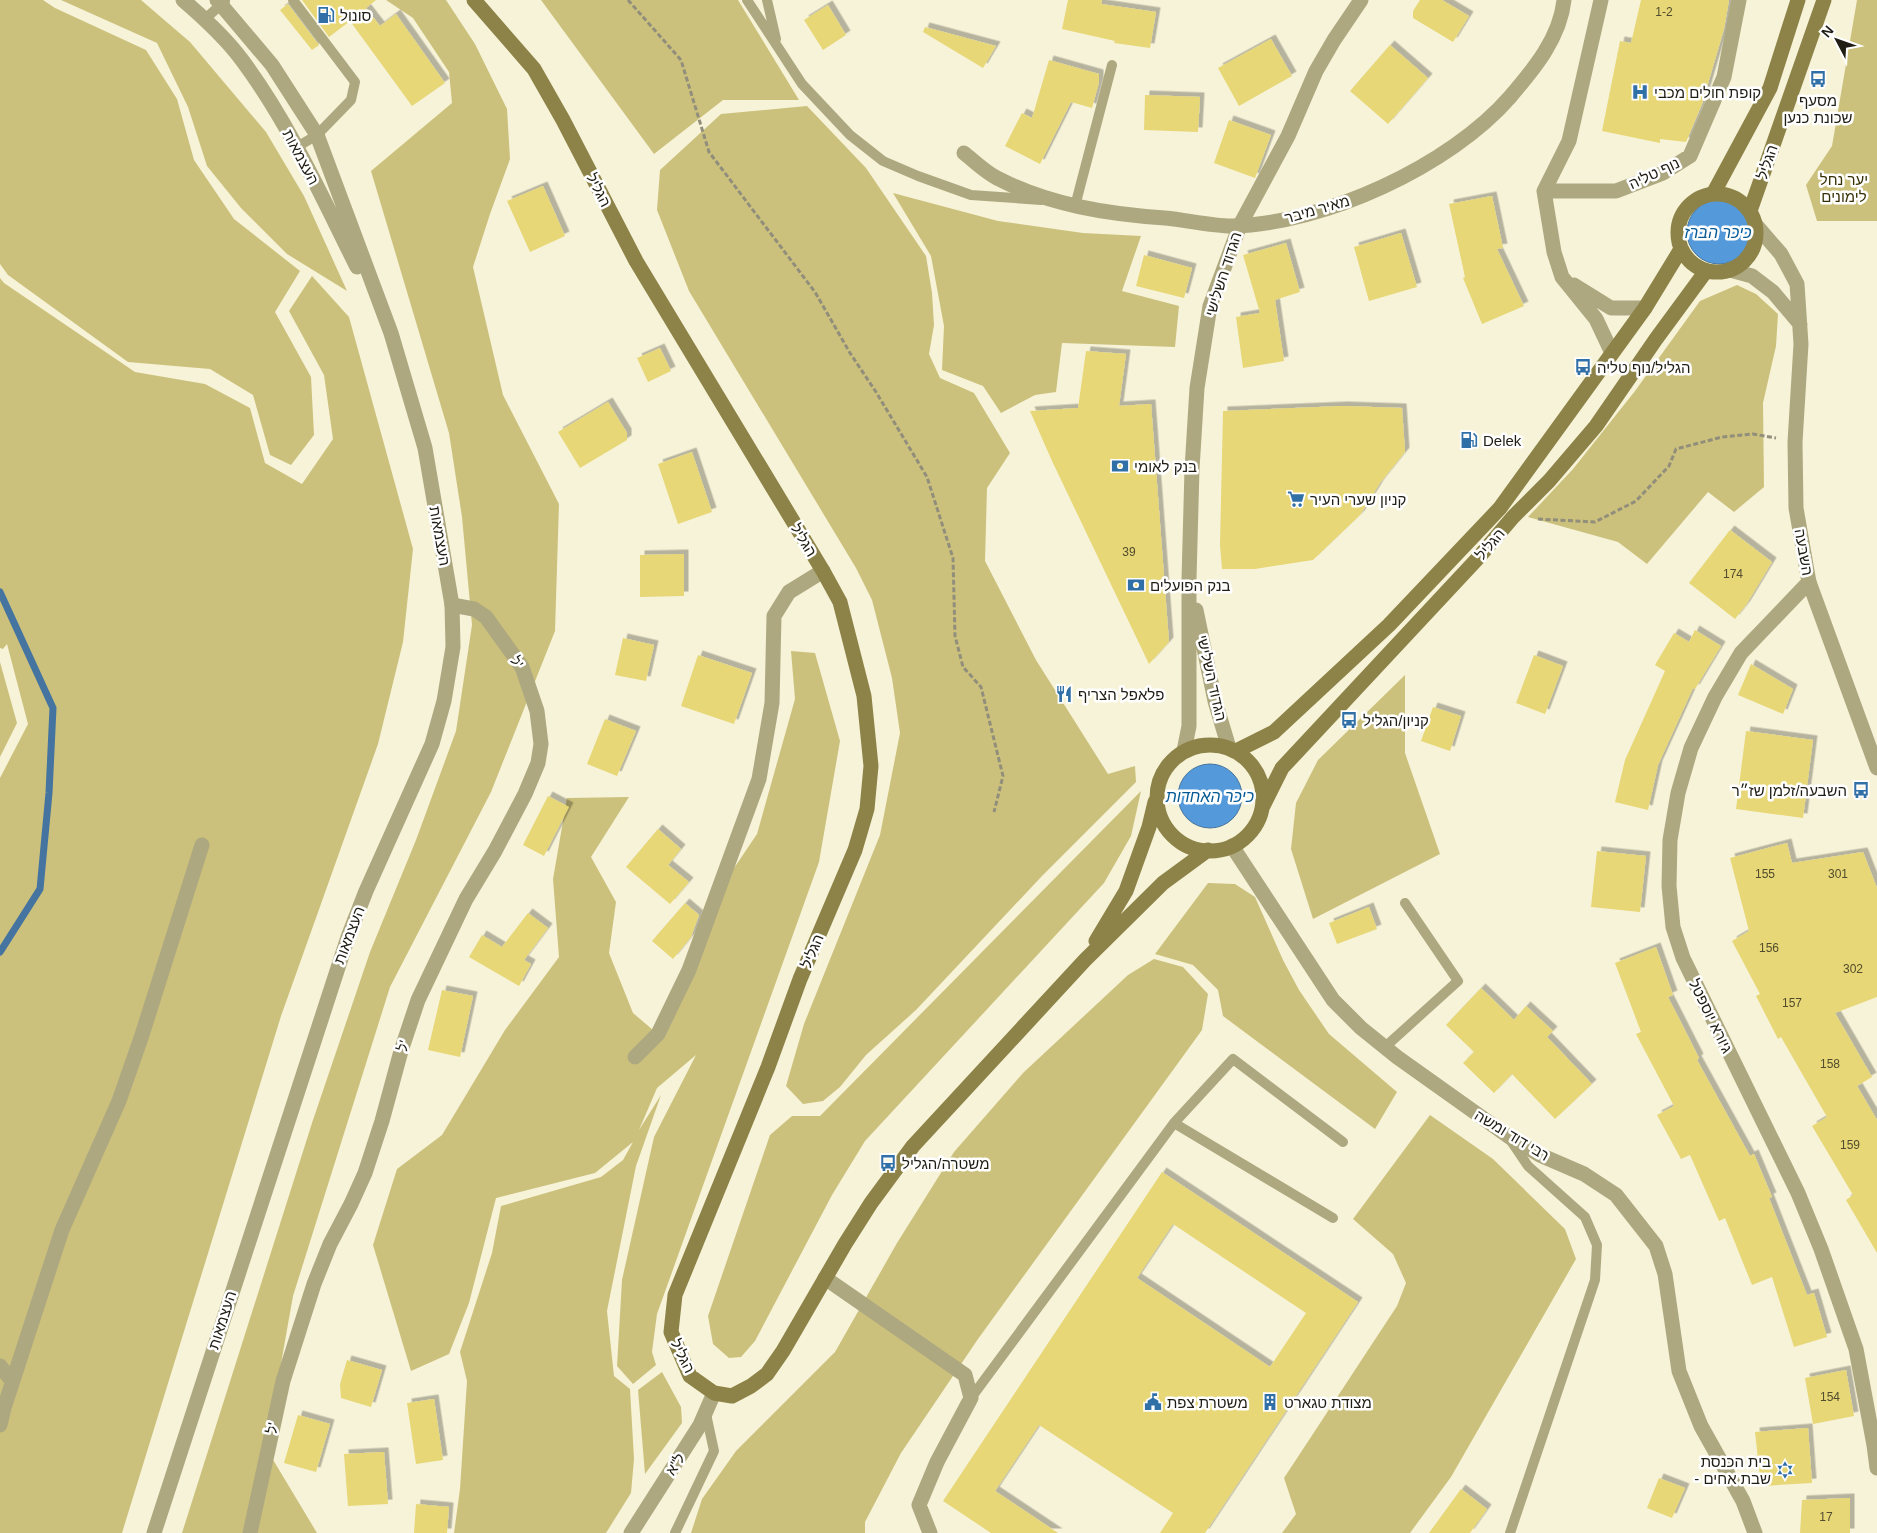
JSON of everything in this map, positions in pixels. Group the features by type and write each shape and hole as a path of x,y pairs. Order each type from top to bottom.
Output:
{"main road":[{"name":"הגליל","path":"474,0 534,69 563,120 636,261 823,571 840,602 864,696 871,766 867,809 855,850 800,979 768,1066 675,1294 671,1332 690,1376 714,1392"},
{"name":"הגליל","path":"1713,194 1770,88 1798,0"},
{"name":"הגליל","path":"1752,218 1824,0"},
{"path":"1724,194 1734,198 1743,203 1752,218 1756,236 1754,247 1740,265 1730,270 1706,271 1687,259 1681,249 1678,231 1683,214 1691,204 1701,197 1724,194"},
{"name":"הגליל","path":"1233,749 1274,732 1389,624 1500,508 1645,308 1681,249"},
{"name":"הגליל","path":"1263,806 1282,768 1479,557 1513,517 1549,481 1596,426 1706,271"},
{"path":"1085,960 1126,891 1149,827 1159,781 1166,768 1184,752 1197,746 1215,744 1233,749 1247,758 1257,772 1263,788 1263,806 1258,823 1247,837 1232,846 1216,851 1198,850 1182,843 1169,832 1160,817 1156,799"},
{"path":"714,1392 732,1396 751,1386 767,1374 783,1351 871,1203 913,1146 1085,960 1163,883 1208,850"}],"street":[{"name":"העצמאות","path":"183,0 205,19 242,60 297,147 391,333"},
{"name":"הגדוד השלישי","path":"1184,752 1190,726 1189,579 1192,469 1197,388 1210,306 1240,225 1288,136 1316,71 1361,0"},
{"name":"מאיר מיבר","path":"964,153 996,177 1051,201 1120,215 1183,219 1230,226 1298,218 1335,207 1395,180 1456,146 1497,112 1532,71 1558,29 1564,0"},
{"path":"1601,0 1569,141 1544,191 1554,252 1562,277 1596,318 1612,353"},
{"name":"נוף טליה","path":"1544,191 1616,190 1662,173 1690,156 1724,77 1739,0"},
{"name":"העצמאות","path":"154,1533 348,936 366,891 432,744 444,701 453,647 452,605 425,448 391,333 317,135 272,65 221,1"},
{"name":"השבעה","path":"1752,218 1781,254 1796,284 1801,344 1794,442 1796,508 1809,582 1877,768"},
{"path":"1730,270 1752,276 1773,292 1800,324"},
{"path":"1562,277 1611,308 1645,308"},
{"path":"635,1057 658,1034 689,970 759,779 772,703 774,616 789,592 823,571"},
{"name":"הגדוד השלישי","path":"1189,579 1215,701 1233,749"},
{"name":"גיורא יוספטל","path":"1809,582 1741,653 1715,697 1691,748 1678,793 1673,821 1670,840 1668,886 1673,927 1683,958 1798,1193 1821,1249 1856,1349 1877,1468"},
{"name":"ל'","path":"250,1533 283,1380 314,1284 330,1244 365,1173 418,1000 466,899 495,851 525,794 538,763 542,744 537,711 522,667 486,617 474,609 452,605"},
{"path":"0,1425 12,1381 62,1230 119,1102 128,1077 202,845"},
{"name":"רבי דוד ומשה","path":"1232,846 1334,1000 1361,1028 1508,1136 1540,1154 1584,1174 1616,1194 1656,1246 1664,1274 1679,1371 1701,1426 1743,1501 1755,1533"},
{"path":"825,1278 965,1375 971,1398 937,1462 919,1505 929,1533"},
{"path":"0,1366 12,1381"},
{"name":"ל\"א","path":"631,1533 700,1426 714,1392"}],"lane":[{"path":"293,0 355,82 351,100 317,135 297,147"},
{"path":"748,0 802,84 850,135 883,161 971,195 1051,201"},
{"path":"767,0 777,45"},
{"path":"205,19 221,1"},
{"path":"1076,206 1112,65"},
{"path":"1385,1047 1458,981 1404,902"},
{"path":"971,1398 1174,1123 1233,1059 1343,1142"},
{"path":"1174,1123 1333,1218"},
{"path":"1508,1136 1528,1166 1585,1218 1597,1244 1595,1280 1510,1533"},
{"path":"675,1533 714,1451 706,1413"}],"path":[{"path":"628,0 681,60 710,152 815,292 850,353 876,392 927,477 953,558 956,636 963,667 981,687 1003,776 994,812"},
{"path":"1513,517 1595,522 1636,501 1669,466 1676,449 1722,436 1753,434 1794,442"}],"green space":[{"path":"0,0 43,0 55,8 146,50 177,99 194,160 234,219 300,271 275,312 311,377 314,435 291,465 270,455 253,395 210,369 128,362 8,275 0,264"},
{"path":"61,0 141,0 190,42 266,132 304,196 347,291 287,254 241,208 207,166 188,107 157,43"},
{"path":"386,0 446,0 475,44 507,109 510,159 473,267 503,395 559,504 555,631 491,792 390,987 293,1296 266,1448 317,1533 182,1533 312,1123 370,952 416,840 456,731 472,625 462,517 449,433 371,171 452,103 449,72 413,18"},
{"path":"541,0 738,0 799,100 723,100 654,154"},
{"name":"יער נחל לימונים","path":"1857,0 1877,0 1877,221 1817,221 1806,185 1832,146"},
{"path":"807,106 866,168 926,256 932,293 934,325 929,354 940,378 974,393 1010,453 987,488 985,561 1036,660 1108,774 1135,766 1136,782 1042,876 916,1010 866,1055 840,1087 823,1101 803,1104 786,1086 804,1024 880,835 900,733 892,678 872,600 856,568 689,291 657,210 660,170 721,114"},
{"path":"893,193 998,221 1083,233 1141,236 1122,291 1179,306 1175,347 1062,343 1056,392 1035,395 1001,413 983,386 942,370 944,326 931,256"},
{"path":"312,276 349,317 413,549 403,642 378,744 281,1016 122,1533 0,1533 0,778 28,724 7,644 3,649 0,648 0,278 4,283 135,372 205,384 250,408 265,463 302,484 333,439 324,375 289,311"},
{"path":"1737,285 1756,294 1778,314 1776,346 1763,403 1764,487 1734,512 1708,492 1647,564 1618,542 1528,517 1573,469 1635,391 1700,301"},
{"path":"791,651 815,653 840,741 819,862 657,1314 652,1352 656,1365 633,1384 617,1366 622,1280 654,1137 696,1055 657,1088 639,1130 661,1095 636,1166 607,1311 614,1376 630,1389 634,1459 631,1493 606,1533 454,1533 460,1489 467,1381 460,1352 492,1253 501,1206 601,1177 623,1160 633,1142 595,1173 496,1198 469,1303 449,1354 411,1371 373,1245 397,1169 442,1135 505,1030 559,957 553,879 567,798 629,797 591,857 616,902 609,953 633,1013 653,1030 726,880 757,834 795,699"},
{"path":"0,662 17,723 0,757"},
{"path":"1405,675 1405,753 1440,854 1313,919 1291,849 1296,803 1318,760"},
{"path":"1141,791 1131,836 1104,883 865,1141 832,1195 755,1341 741,1357 729,1358 713,1344 708,1316 770,1135 792,1116 820,1116"},
{"path":"1208,883 1235,884 1255,897 1283,960 1299,990 1329,1034 1397,1092 1375,1129 1223,1016 1218,990 1193,965 1155,954"},
{"path":"1154,959 1183,967 1208,994 1202,1030 978,1339 901,1453 865,1522 865,1533 691,1533 702,1499 736,1451 835,1352 897,1243 954,1152 1023,1073 1128,975"},
{"path":"1430,1115 1493,1159 1565,1229 1576,1259 1451,1477 1410,1533 1282,1533 1296,1514 1284,1478 1397,1306 1406,1283 1393,1254 1353,1219"},
{"path":"662,1372 681,1407 682,1423 645,1474 638,1390"}],"water":[{"name":"כיכר הברז","path":"1719,200 1731,202 1742,209 1749,220 1751,232 1749,244 1742,255 1731,262 1719,264 1707,262 1696,255 1689,244 1687,232 1689,220 1696,209 1707,202"},
{"name":"כיכר האחדות","path":"1210,764 1228,769 1233,773 1237,778 1242,796 1237,814 1233,819 1228,823 1210,828 1192,823 1187,819 1183,814 1178,796 1183,778 1187,773 1192,769"}],"building":[{"path":"302,0 376,0 366,8 380,26 396,14 445,83 412,106 350,21 329,37"},
{"path":"1068,0 1102,0 1101,4 1156,12 1150,48 1114,43 1115,41 1062,29"},
{"path":"1420,0 1442,0 1469,16 1453,42 1413,18 1413,11"},
{"path":"1641,0 1729,0 1724,29 1702,104 1686,142 1660,139 1660,143 1602,131 1620,41 1631,43"},
{"path":"288,4 319,45 312,50 280,10"},
{"path":"828,5 846,35 823,50 804,20"},
{"path":"925,27 996,46 983,68 923,32"},
{"path":"1271,39 1292,76 1239,106 1218,68"},
{"path":"1390,45 1428,78 1388,124 1350,91"},
{"path":"1049,60 1099,74 1099,82 1092,108 1071,102 1040,164 1005,146 1022,113 1032,118"},
{"path":"1145,95 1200,97 1198,132 1144,130"},
{"path":"1229,120 1271,135 1255,178 1214,163"},
{"path":"543,186 565,236 530,252 507,201"},
{"path":"1492,196 1503,248 1497,249 1524,306 1482,324 1463,278 1465,277 1449,204"},
{"path":"1401,233 1417,287 1369,301 1354,247"},
{"path":"1286,243 1300,292 1275,300 1284,361 1243,368 1236,317 1260,313 1243,255"},
{"path":"1144,255 1192,268 1184,298 1136,286"},
{"path":"660,348 671,371 648,382 637,358"},
{"path":"1086,351 1126,354 1119,406 1151,404 1169,642 1149,664 1030,411 1078,408"},
{"path":"608,402 627,433 627,440 580,468 558,432"},
{"name":"קניון שערי העיר","path":"1343,406 1402,408 1405,452 1380,483 1360,515 1313,560 1255,569 1222,569 1220,545 1223,411"},
{"path":"692,452 712,512 678,524 658,464"},
{"path":"1730,530 1772,562 1746,605 1735,619 1689,583"},
{"path":"684,554 684,596 640,597 640,555"},
{"path":"1695,630 1721,646 1695,689 1693,688 1658,765 1648,810 1615,802 1625,760 1665,671 1655,665 1674,633 1689,642"},
{"path":"623,638 654,645 646,681 615,675"},
{"path":"698,655 752,673 734,724 681,706"},
{"path":"1534,655 1563,666 1545,714 1516,703"},
{"path":"1751,664 1793,689 1783,714 1738,695"},
{"path":"1433,707 1461,716 1450,751 1421,741"},
{"path":"605,719 636,731 617,776 587,764"},
{"path":"1746,731 1813,740 1803,818 1736,809"},
{"path":"548,796 569,807 544,856 523,845"},
{"path":"658,829 681,849 668,865 689,882 670,904 626,867"},
{"path":"1787,843 1792,863 1863,852 1877,888 1877,997 1835,1013 1872,1077 1857,1086 1877,1120 1877,1253 1846,1200 1853,1195 1812,1126 1827,1117 1781,1037 1778,1039 1756,996 1760,994 1732,941 1749,931 1730,858"},
{"path":"1597,851 1646,856 1640,912 1591,907"},
{"path":"685,903 699,915 691,937 673,959 652,941"},
{"path":"1369,907 1377,929 1337,944 1329,923"},
{"path":"528,913 548,928 524,960 531,964 519,986 469,957 482,935 502,947"},
{"path":"1656,947 1673,995 1668,997 1699,1058 1697,1060 1750,1156 1754,1154 1772,1197 1769,1198 1807,1295 1814,1293 1827,1337 1794,1347 1772,1277 1752,1285 1725,1218 1719,1221 1690,1155 1681,1159 1657,1115 1674,1106 1636,1034 1641,1032 1615,963"},
{"path":"1481,988 1514,1020 1526,1006 1553,1031 1547,1037 1592,1084 1555,1119 1512,1074 1494,1093 1463,1063 1474,1052 1446,1025"},
{"path":"442,990 473,996 460,1057 428,1050"},
{"path":"1162,1172 1358,1302 1205,1533 1160,1533 1173,1513 1039,1425 995,1491 1058,1533 991,1533 943,1501","holes":["1173,1224 1306,1313 1270,1367 1137,1278"]},
{"path":"347,1360 382,1370 371,1407 341,1398 340,1384"},
{"path":"1846,1370 1854,1416 1813,1424 1805,1378"},
{"path":"434,1399 443,1460 416,1464 407,1403"},
{"path":"298,1415 330,1424 316,1472 284,1463"},
{"name":"בית הכנסת - שבת אחים","path":"1808,1428 1812,1483 1761,1486 1755,1432"},
{"path":"384,1452 388,1504 348,1506 344,1454"},
{"path":"1659,1478 1685,1488 1672,1518 1647,1508"},
{"path":"1461,1489 1487,1509 1470,1533 1429,1533"},
{"path":"1850,1498 1850,1533 1800,1533 1802,1500"},
{"path":"416,1504 449,1507 447,1533 414,1533"}],"waterway":[{"path":"0,592 53,708 49,793 40,889 0,952"}],"place":[{"name":"סונול","path":"326,15"},
{"name":"מסעף שכונת כנען","path":"1818,79"},
{"name":"קופת חולים מכבי","path":"1640,92"},
{"name":"הגליל/נוף טליה","path":"1583,367"},
{"name":"Delek","path":"1469,440"},
{"name":"בנק לאומי","path":"1120,466"},
{"name":"קניון שערי העיר","path":"1296,499"},
{"name":"בנק הפועלים","path":"1136,585"},
{"name":"פלאפל הצריף","path":"1064,694"},
{"name":"קניון/הגליל","path":"1349,720"},
{"name":"השבעה/זלמן שז״ר","path":"1861,790"},
{"name":"משטרה/הגליל","path":"888,1163"},
{"name":"משטרת צפת","path":"1153,1402"},
{"name":"מצודת טגארט","path":"1270,1402"},
{"name":"בית הכנסת - שבת אחים","path":"1785,1470"}]}
